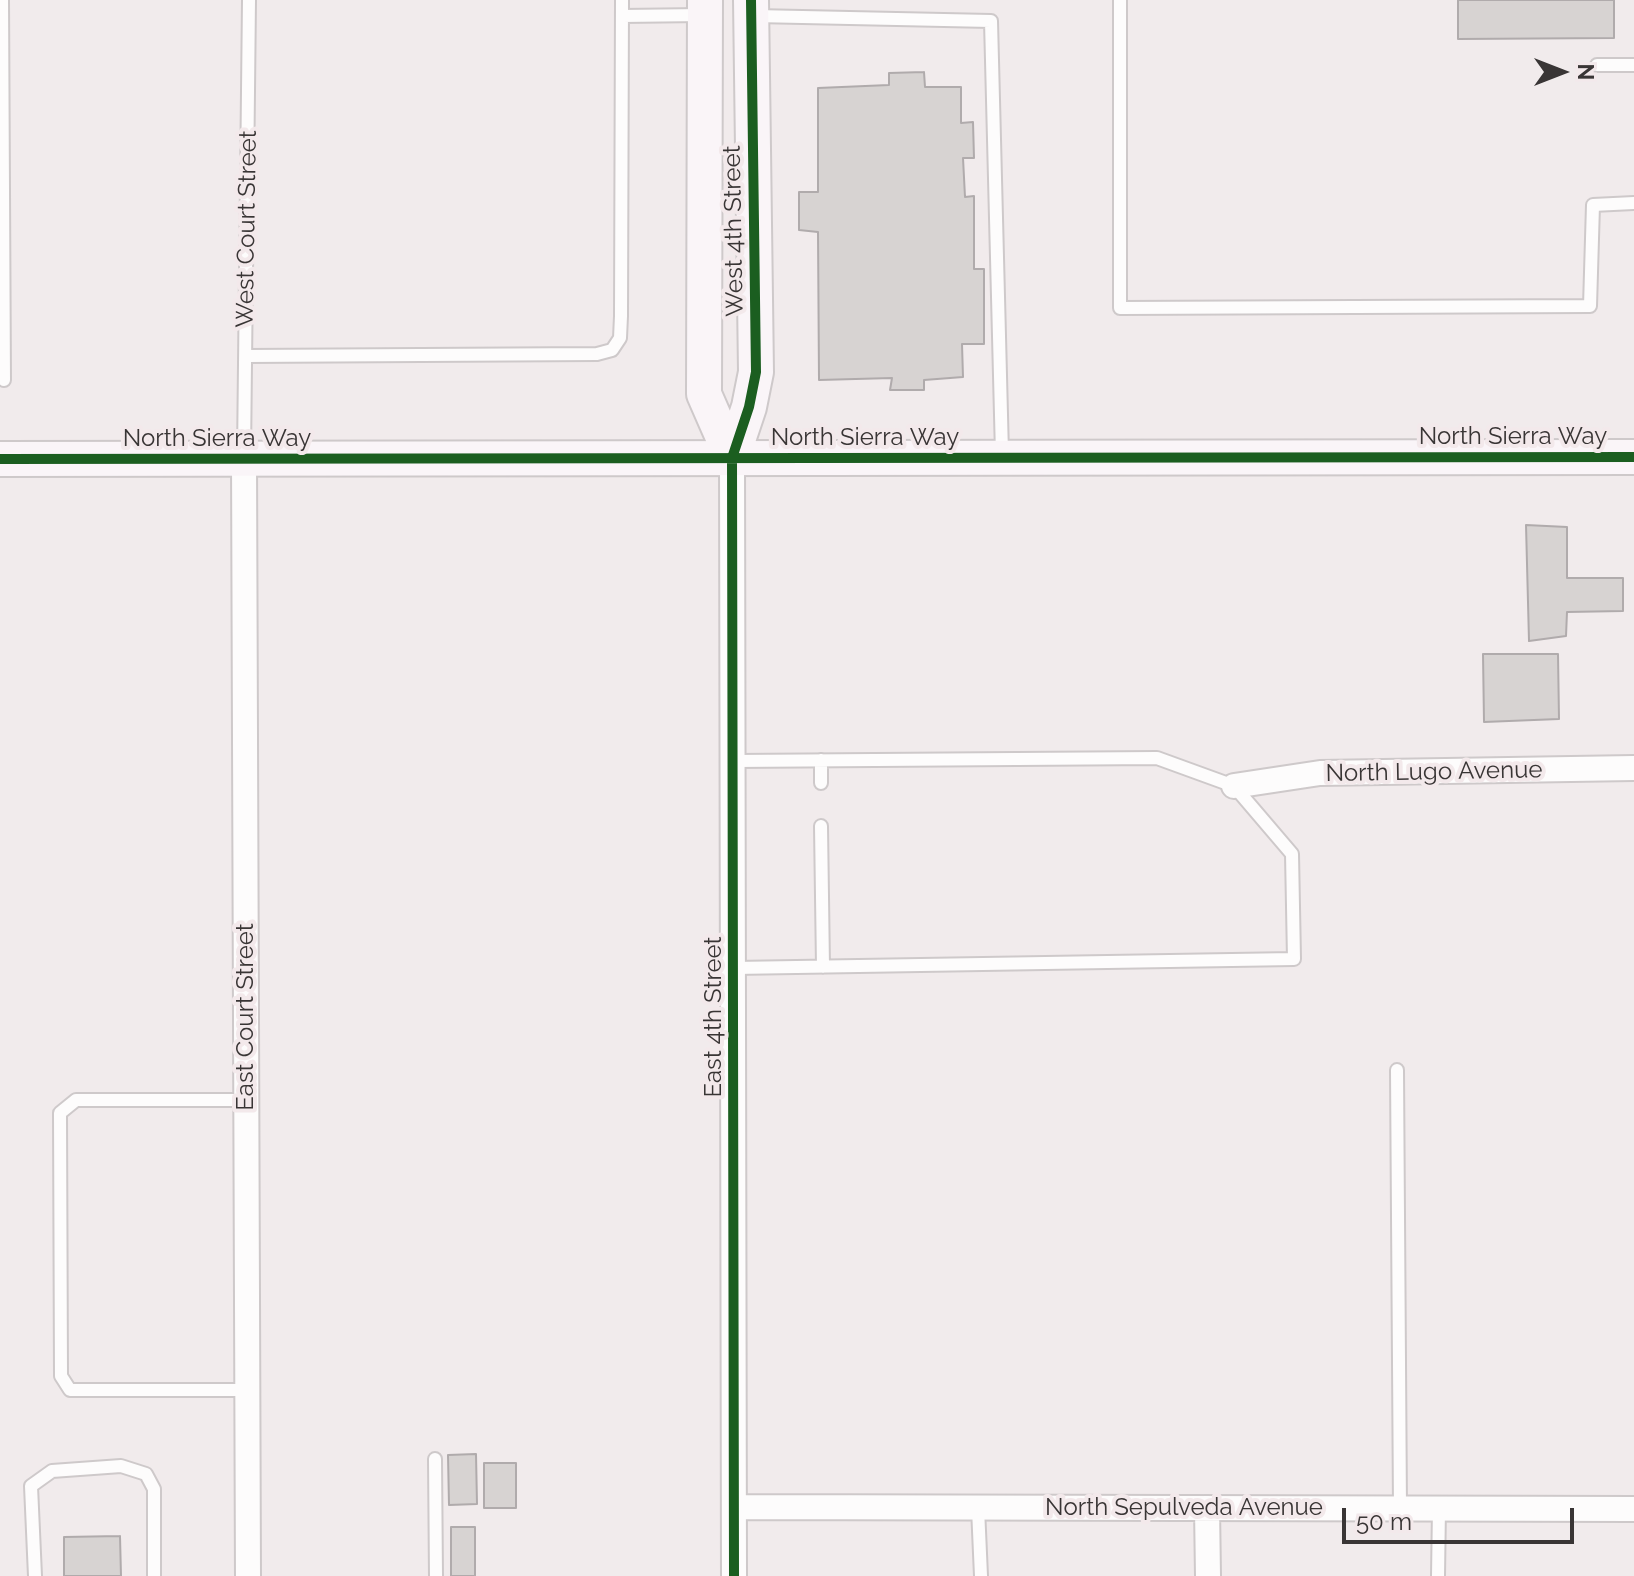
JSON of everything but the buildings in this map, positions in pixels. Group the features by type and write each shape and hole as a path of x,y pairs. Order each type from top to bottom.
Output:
{"street":[{"name":"West 4th Street","path":"705,8 704,394 732,458"},
{"name":"West 4th Street","path":"732,458 749,407 756,372 751,8"},
{"name":"North Sierra Way","path":"0,459 1634,457"},
{"name":"East Court Street","path":"244,458 248,1576"},
{"name":"East 4th Street","path":"732,458 734,1576"},
{"name":"North Lugo Avenue","path":"1234,786 1320,773 1634,768"},
{"name":"North Sepulveda Avenue","path":"734,1507 1634,1509"},
{"path":"1207,1508 1208,1576"}],"lane":[{"path":"2,0 4,380"},
{"name":"West Court Street","path":"244,458 249,0"},
{"path":"246,356 597,354 612,350 620,338 621,316 622,0"},
{"path":"1120,0 1120,308 1590,306 1593,205 1634,203"},
{"path":"622,16 705,8"},
{"path":"751,8 991,21 1002,458"},
{"path":"1597,65 1634,65"},
{"path":"734,761 1157,758 1234,786 1292,854 1294,959 734,968"},
{"path":"821,760 821,783"},
{"path":"821,826 823,967"},
{"path":"1397,1070 1400,1508"},
{"path":"247,1100 76,1100 60,1113 60,1128 61,1376 70,1390 248,1390"},
{"path":"435,1459 436,1576"},
{"path":"35,1576 31,1486 52,1471 121,1466 146,1474 154,1489 154,1576"},
{"path":"978,1508 981,1576"},
{"path":"1438,1576 1439,1508"}],"cycle path":[{"path":"734,1576 732,458 749,407 756,372 751,0"},
{"path":"0,459 1634,457"}]}
